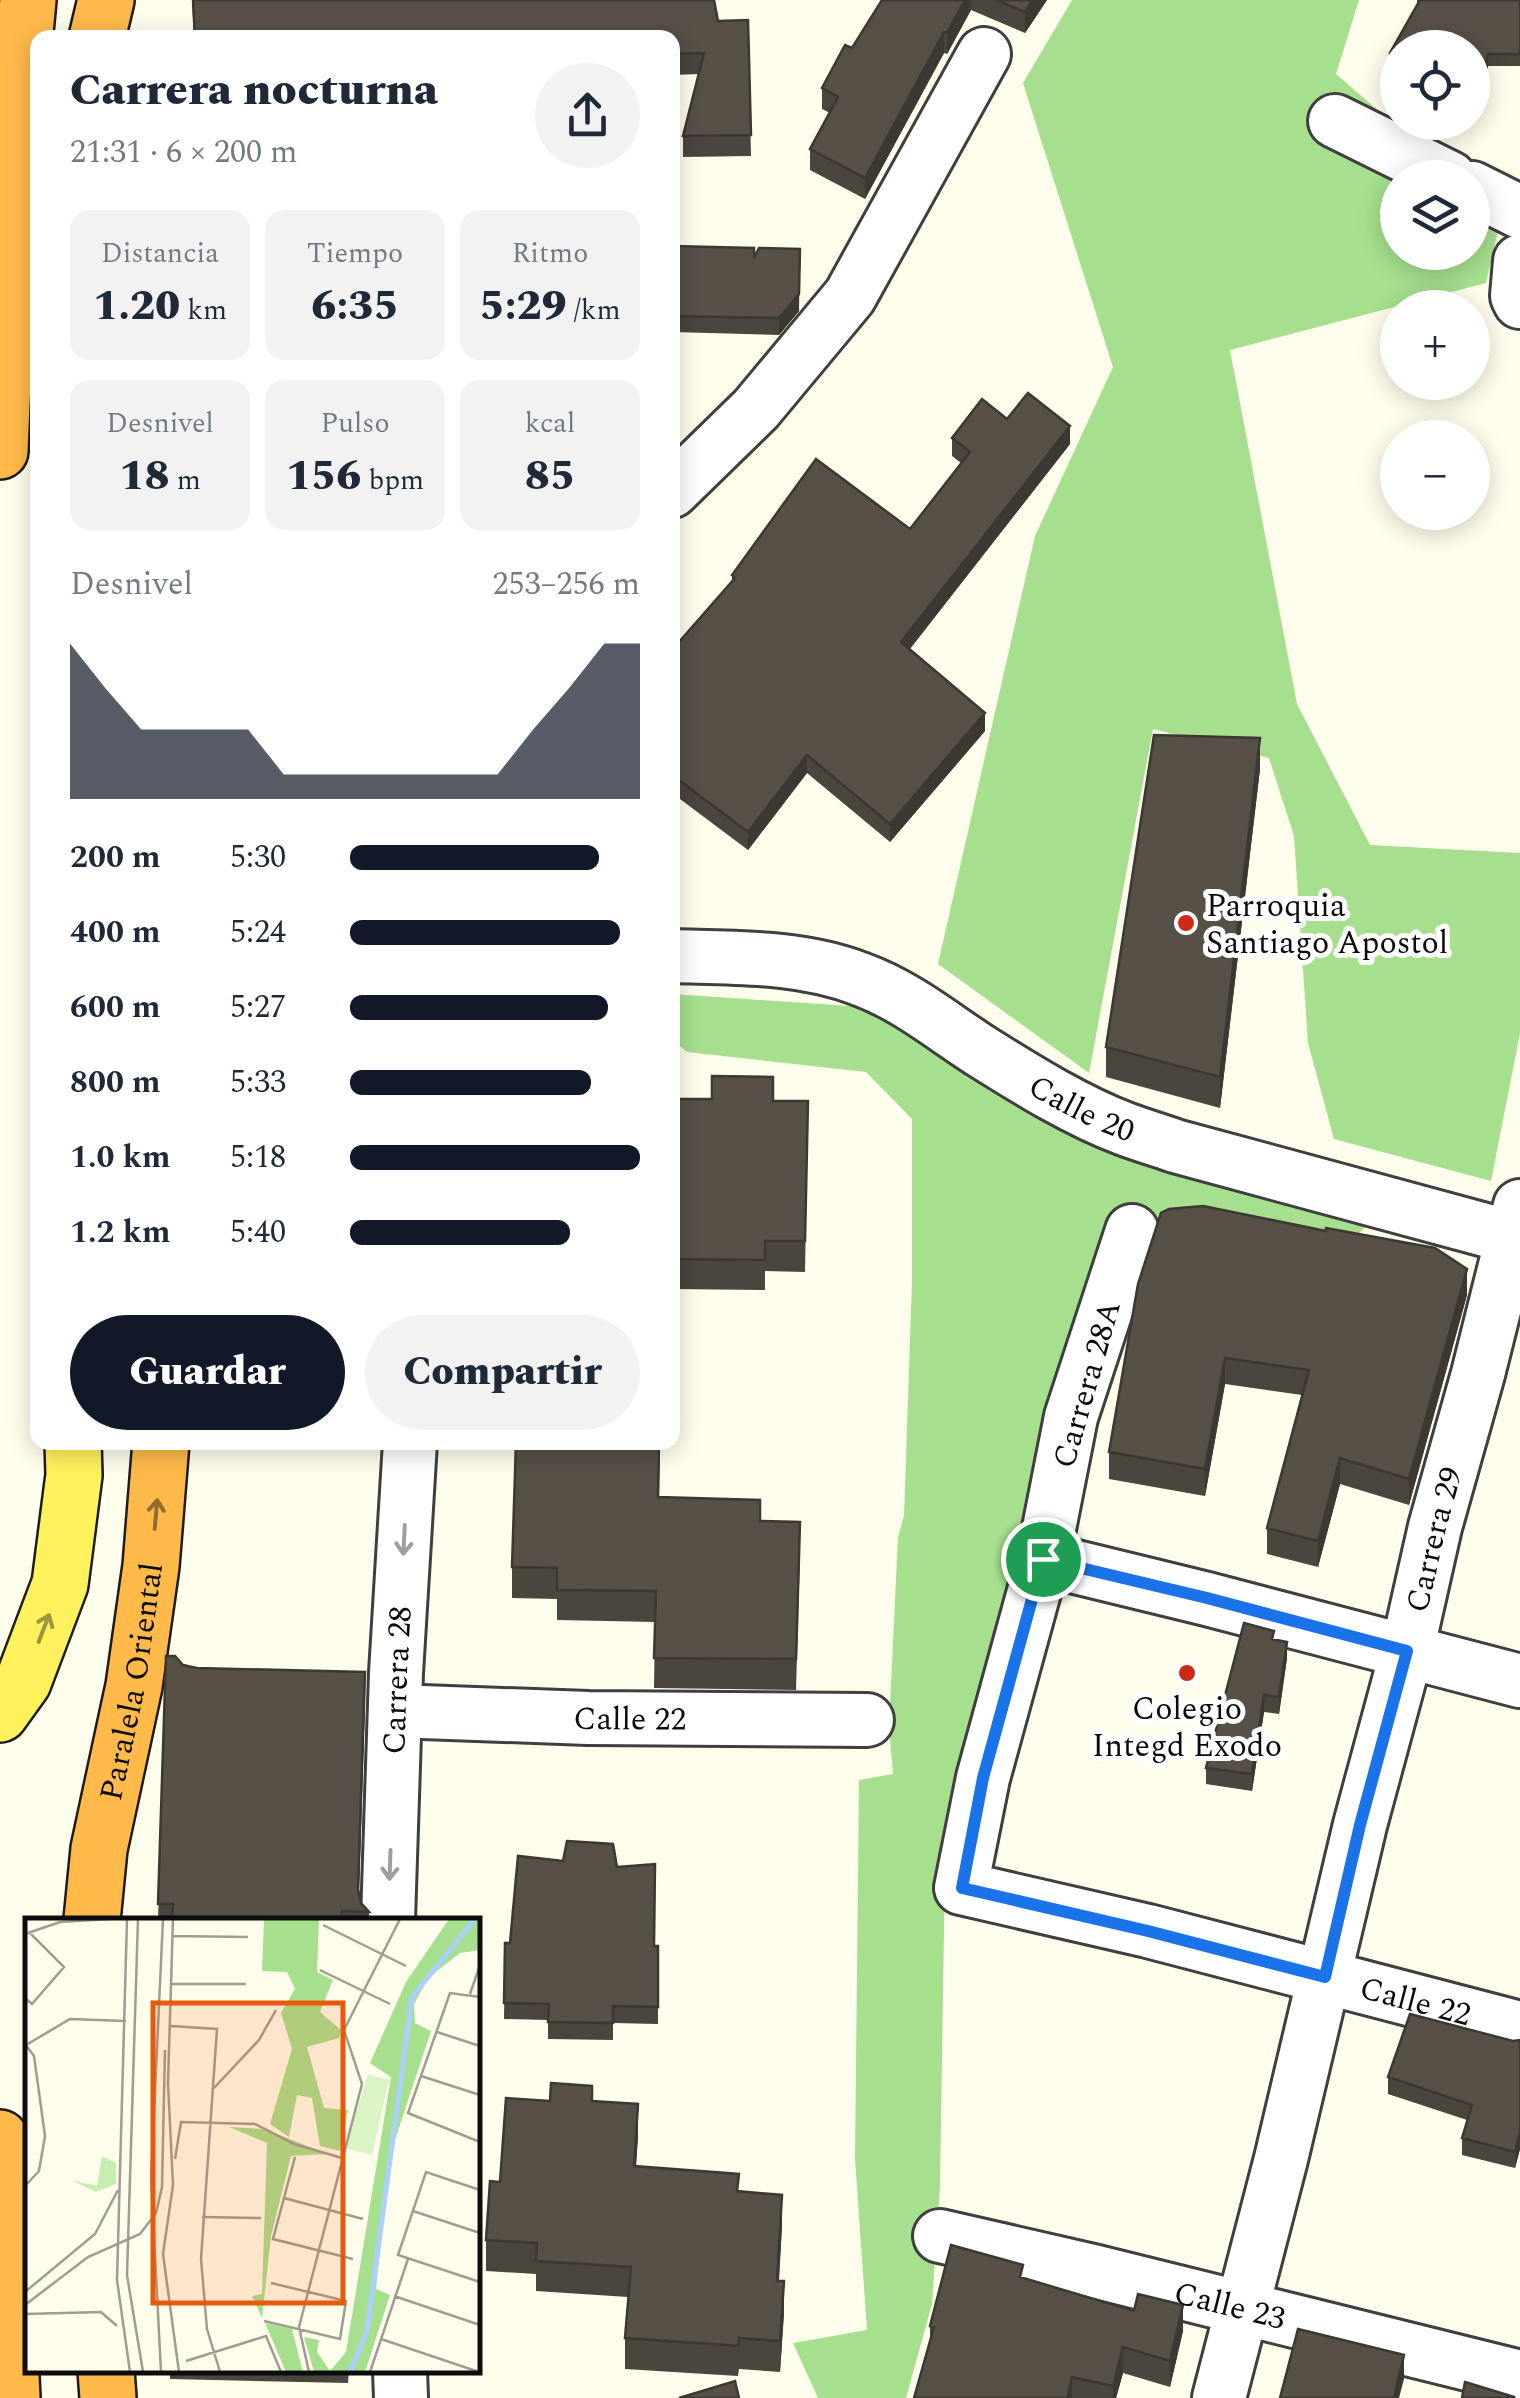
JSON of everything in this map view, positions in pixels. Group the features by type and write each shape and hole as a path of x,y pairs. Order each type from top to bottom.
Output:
{"highway":[{"path":"1,436 12,172 28,0"},
{"path":"98,30 106,0"},
{"path":"136,30 138,0"},
{"path":"1,436 30,311"},
{"name":"Paralela Oriental","path":"92,1918 99,1849 137,1668 151,1566 160,1450"},
{"path":"0,2138 12,2398"},
{"path":"106,2373 108,2398"}],"main road":[{"path":"0,1714 22,1682 60,1584 74,1475 73,1450"}],"street":[{"path":"680,484 756,409 850,296 984,54"},
{"path":"1335,121 1414,160"},
{"path":"1490,197 1520,212"},
{"path":"1520,261 1520,302"},
{"name":"Calle 20","path":"680,956 814,964 861,979 909,1002 984,1053 1123,1129 1175,1146 1516,1222"},
{"name":"Carrera 29","path":"1219,2398 1435,1527 1516,1222"},
{"name":"Carrera 28A","path":"962,1888 983,1778 1043,1559 1071,1417 1132,1231"},
{"name":"Carrera 28","path":"388,1918 382,1686 409,1450"},
{"path":"1043,1559 1520,1681"},
{"name":"Calle 22","path":"382,1686 588,1718 866,1720"},
{"name":"Calle 22","path":"962,1888 1148,1931 1520,2028"},
{"name":"Calle 23","path":"940,2236 1520,2377"},
{"path":"400,2373 401,2398"}],"green space":[{"path":"1072,0 1359,0 1336,74 1380,112 1380,140 1412,140 1435,160 1380,160 1380,270 1489,270 1486,283 1459,290 1380,290 1380,311 1230,350 1297,704 1370,845 1520,853 1520,1033 1491,1181 1334,1139 1308,1043 1294,836 1269,758 1153,729 1089,1073 938,964 1035,536 1113,367 1023,83"},
{"path":"1490,208 1501,218 1490,266"},
{"path":"680,995 895,1009 1114,1137 1392,1203 1358,1234 1107,1223 1084,1285 1019,1593 945,1867 940,2187 932,2304 906,2398 818,2398 793,2343 867,2330 855,2159 859,1780 893,1774 889,1727 898,1537 904,1516 912,1281 912,1119 866,1072 687,1052 680,1046"}],"building":[{"path":"193,0 714,0 718,21 748,20 751,135 683,136 704,53 680,54 680,30 195,30"},
{"path":"882,0 965,0 865,178 810,149 838,97 822,88 845,45 852,48"},
{"path":"996,0 1033,0 1025,12"},
{"path":"1420,0 1520,0 1520,54 1490,54 1490,30 1403,30"},
{"path":"680,246 754,248 754,258 759,248 800,249 799,294 779,318 680,316"},
{"path":"1028,393 1070,426 901,642 985,713 890,824 807,755 748,832 680,781 680,641 735,578 732,575 816,459 910,529 970,452 952,438 982,399 1007,419"},
{"name":"Parroquia Santiago Apostol","path":"1154,735 1260,738 1220,1077 1106,1047"},
{"path":"712,1076 773,1077 773,1101 808,1101 805,1241 765,1241 765,1260 680,1259 680,1099 712,1099"},
{"path":"1203,1206 1435,1248 1467,1269 1409,1479 1340,1458 1318,1541 1267,1528 1309,1370 1225,1358 1205,1469 1109,1452 1138,1284 1161,1213"},
{"path":"516,1450 659,1450 658,1497 760,1500 760,1521 800,1522 796,1659 654,1658 656,1591 557,1590 557,1568 512,1567"},
{"path":"1244,1623 1274,1631 1272,1639 1287,1642 1279,1697 1264,1695 1252,1774 1206,1768"},
{"path":"166,1656 175,1656 183,1665 197,1668 365,1672 358,1889 361,1903 369,1912 342,1911 341,1918 172,1918 173,1904 158,1904"},
{"path":"567,1841 613,1844 617,1867 655,1864 658,2007 613,2006 613,2023 548,2022 549,2004 504,2003 505,1943 510,1943 518,1856 563,1861"},
{"path":"1410,2014 1520,2040 1520,2133 1515,2152 1462,2138 1472,2105 1388,2077"},
{"path":"551,2083 592,2086 592,2101 638,2104 634,2166 739,2174 737,2191 782,2195 777,2281 784,2281 780,2341 739,2338 738,2346 625,2338 631,2267 536,2261 537,2243 486,2240 490,2181 500,2182 506,2098 550,2101"},
{"path":"951,2245 1023,2265 1020,2277 1134,2311 1138,2294 1183,2305 1170,2361 1123,2347 1113,2386 1072,2377 1067,2398 914,2398"},
{"path":"1298,2329 1404,2355 1394,2398 1280,2398"},
{"path":"735,2381 739,2398 679,2398"},
{"path":"1465,2382 1514,2397 1514,2398 1462,2398"}],"place":[{"name":"Parroquia Santiago Apostol","path":"1186,923"},
{"name":"Colegio Integd Exodo","path":"1187,1673"}],"route":[{"path":"1043,1559 1407,1651 1360,1825 1325,1977 962,1888 983,1778 1043,1559"}]}
